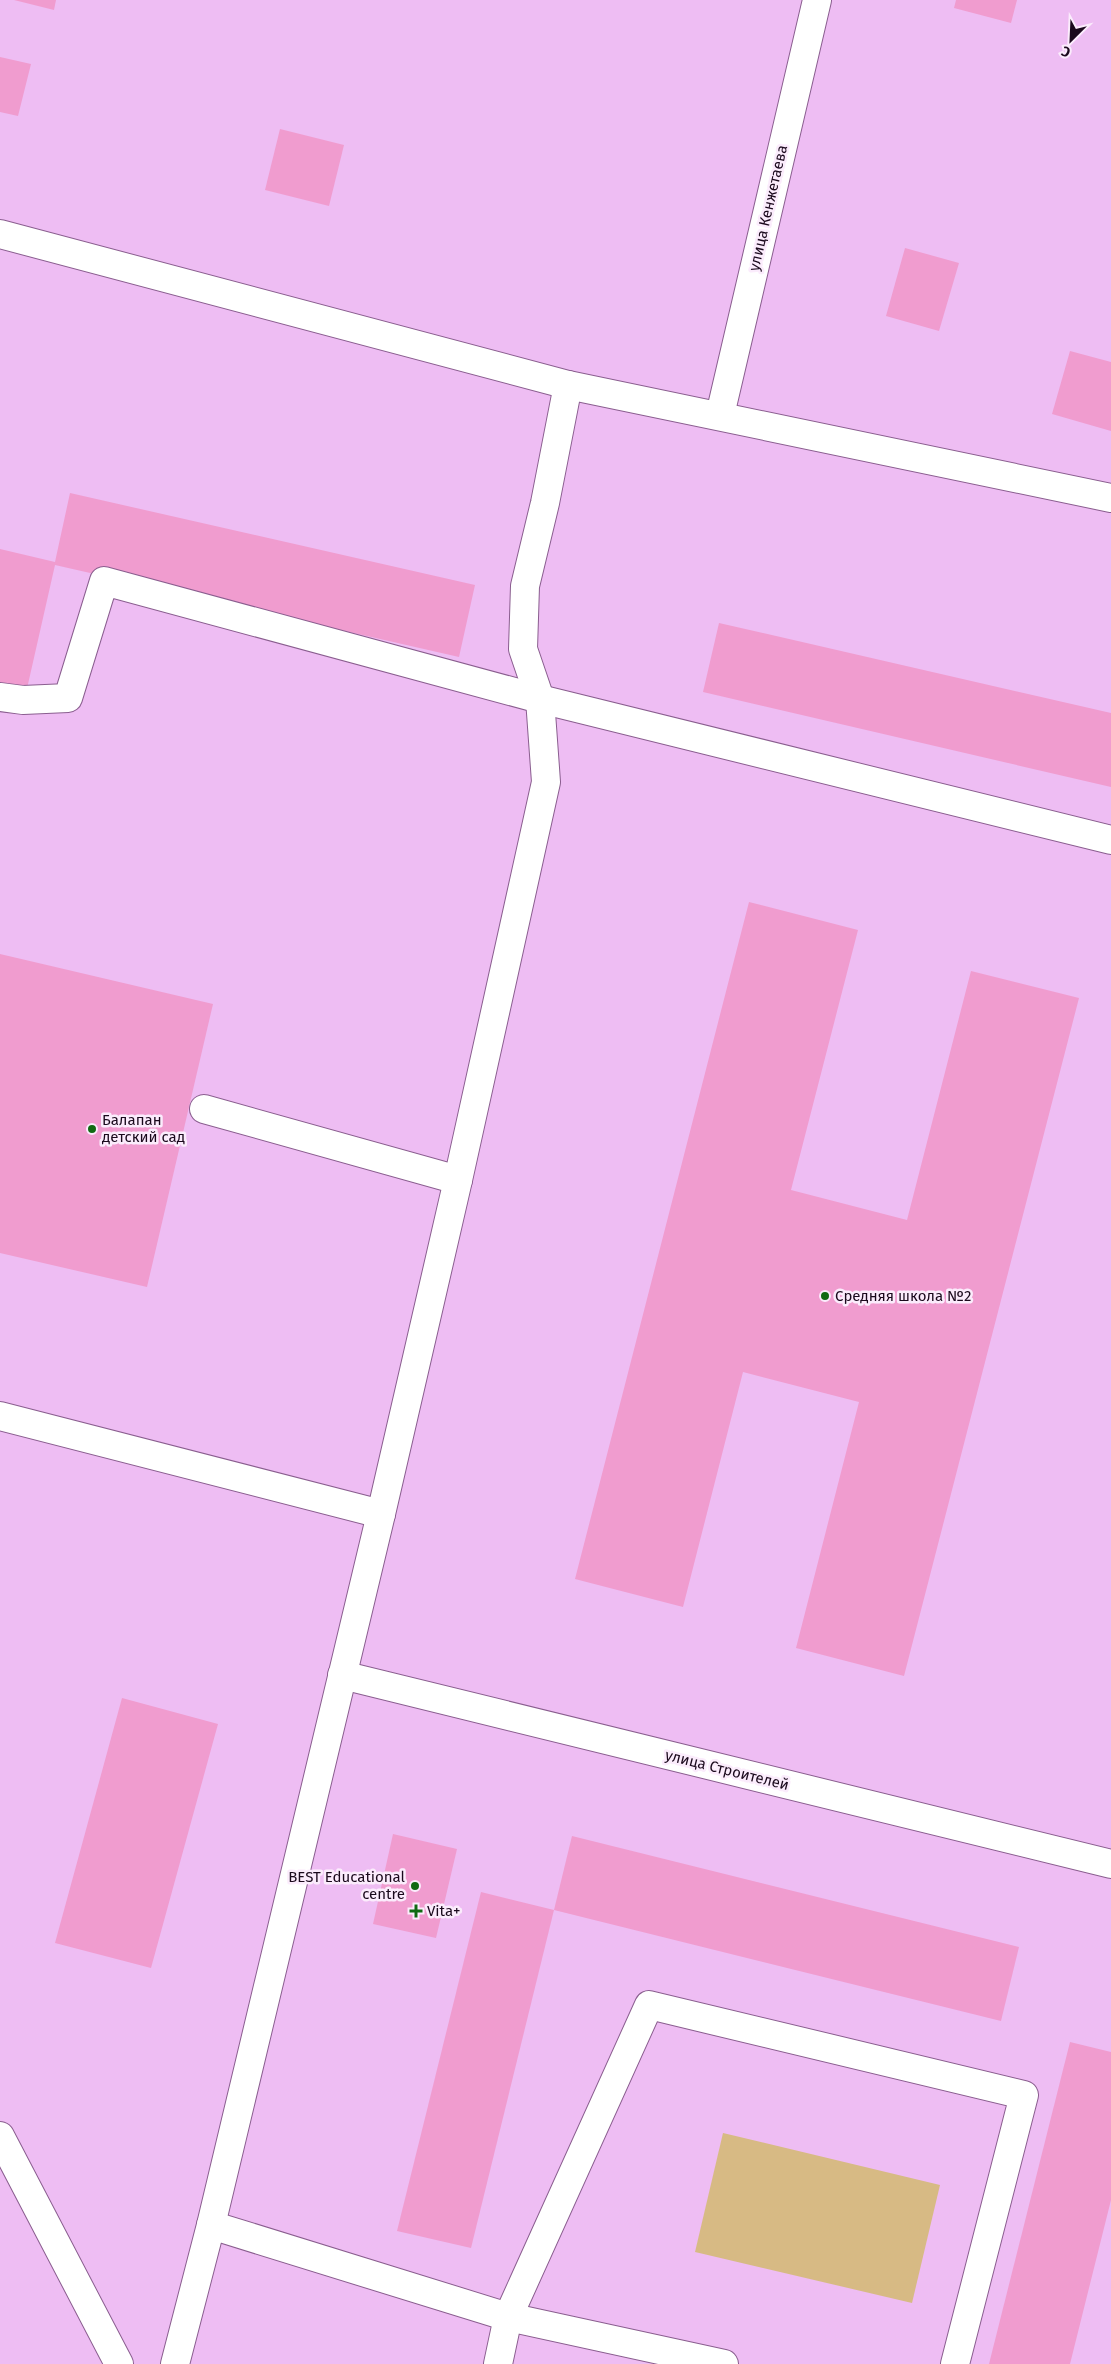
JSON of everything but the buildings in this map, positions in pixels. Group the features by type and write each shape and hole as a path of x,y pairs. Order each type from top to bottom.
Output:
{"street":[{"name":"улица Кенжетаева","path":"720,415 817,0"},
{"path":"0,234 568,385 720,415 1111,498"},
{"path":"175,2364 211,2225 381,1514 458,1180 546,782 540,699 523,649 525,586 545,502 568,385"},
{"path":"0,698 23,700 68,698 104,581 540,699 1111,840"},
{"path":"204,1109 458,1180"},
{"path":"0,1416 381,1514"},
{"name":"улица Строителей","path":"342,1675 1111,1864"},
{"path":"498,2364 508,2317 649,2005 1024,2094 955,2364"},
{"path":"0,2136 119,2364"},
{"path":"211,2225 508,2317 724,2364"}],"shaded area":[{"path":"723,2133 940,2185 912,2303 695,2252"}],"place":[{"name":"Балапан детский сад","path":"92,1129"},
{"name":"Средняя школа №2","path":"825,1296"},
{"name":"BEST Educational centre","path":"415,1886"},
{"name":"Vita+","path":"416,1911"}]}
